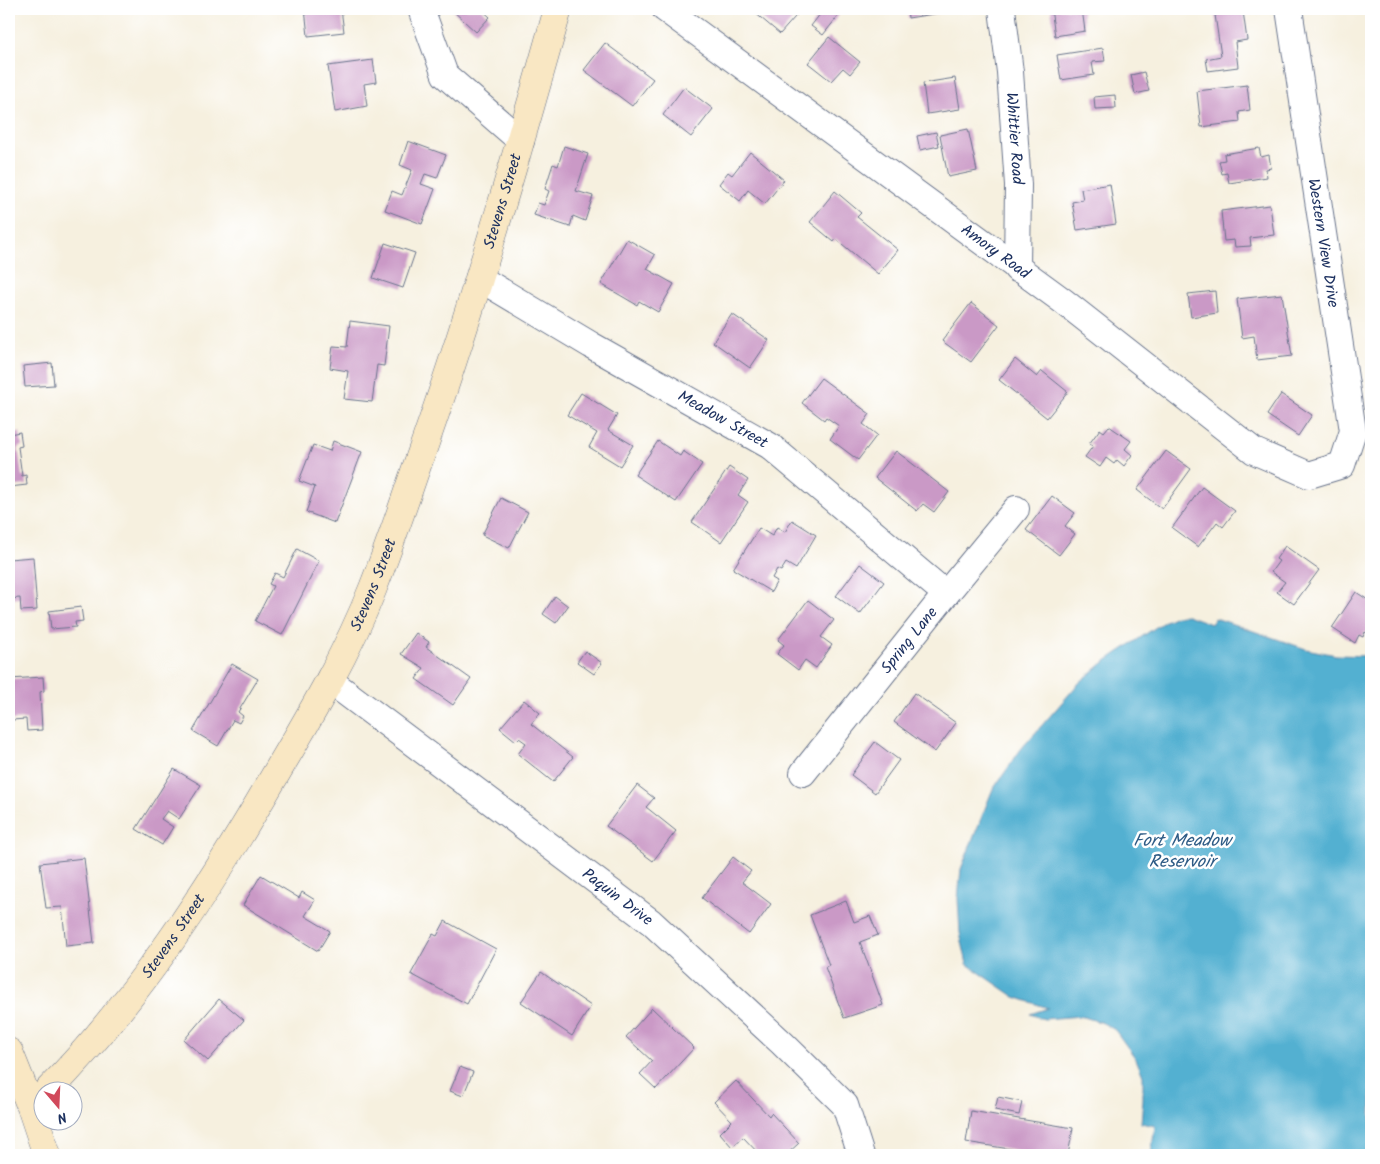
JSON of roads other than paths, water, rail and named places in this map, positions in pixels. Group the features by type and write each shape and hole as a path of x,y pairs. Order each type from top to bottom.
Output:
{"street":[{"path":"421,9 445,75 521,141"},
{"name":"Stevens Street","path":"55,1082 93,1042 130,997 188,916 261,799 348,644 376,580 433,422 521,141 558,9"},
{"name":"Amory Road","path":"665,9 1063,301 1254,451 1309,475 1331,468"},
{"name":"Whittier Road","path":"1002,9 1010,72 1018,186 1018,269"},
{"name":"Western View Drive","path":"1289,9 1353,431 1342,464 1331,468"},
{"name":"Meadow Street","path":"479,278 770,446 946,594"},
{"name":"Spring Lane","path":"803,773 1016,509"},
{"name":"Paquin Drive","path":"329,680 651,922 782,1043 845,1105 861,1155"},
{"path":"9,1052 32,1086"},
{"path":"44,1132 47,1155"}],"water":[{"name":"Fort Meadow Reservoir","path":"1187,615 1211,624 1215,618 1306,649 1336,655 1371,656 1371,1155 1151,1155 1155,1126 1141,1123 1143,1076 1136,1059 1115,1030 1103,1023 1081,1016 1044,1019 1030,1014 1048,1008 1015,997 967,964 960,933 958,899 961,869 992,791 1021,749 1079,683 1103,663 1165,621 1176,616"}]}
